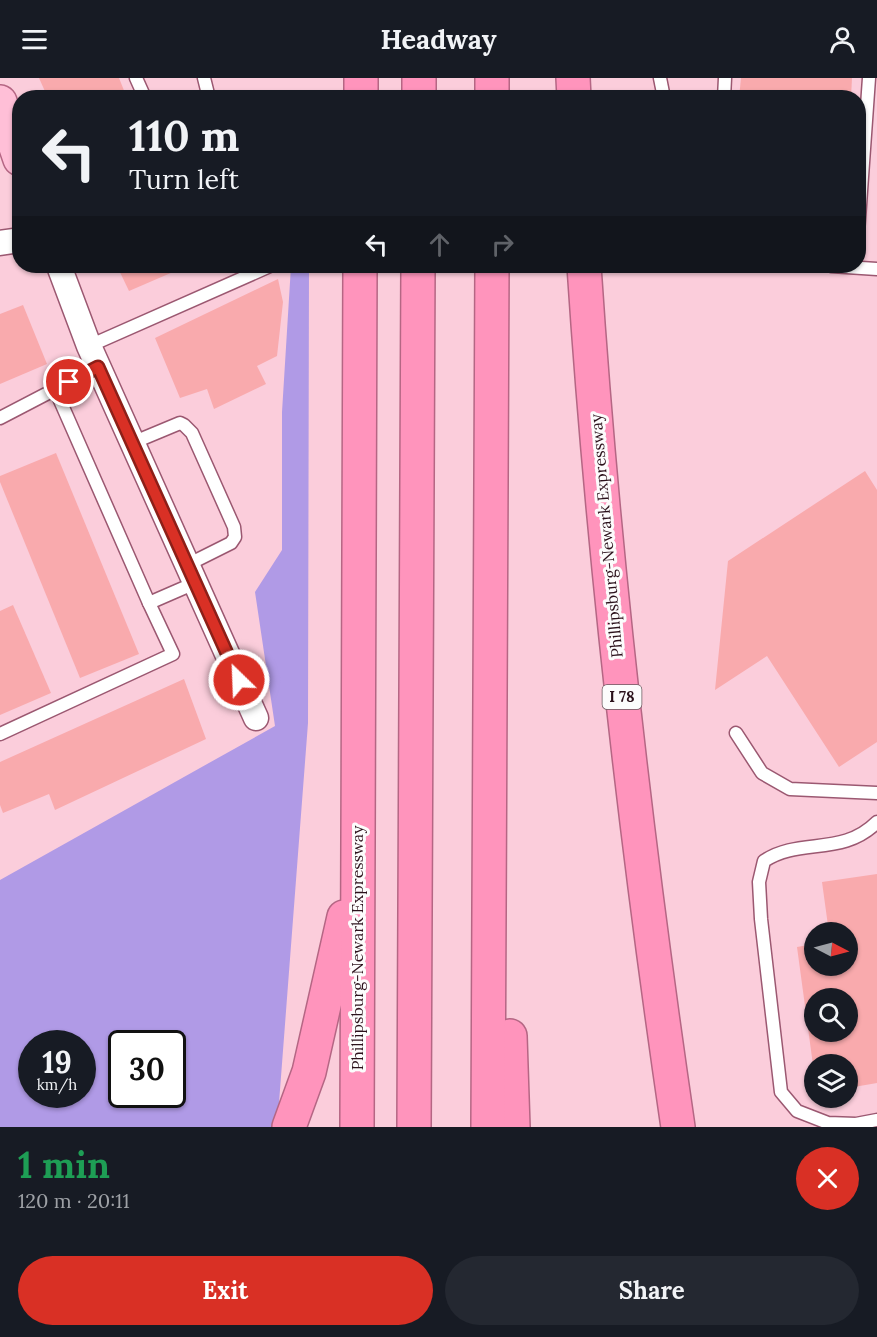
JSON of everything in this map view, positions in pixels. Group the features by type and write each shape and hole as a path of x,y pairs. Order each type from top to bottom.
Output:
{"highway":[{"name":"Phillipsburg-Newark Expressway","path":"357,1127 360,273"},
{"path":"414,1127 418,273"},
{"path":"488,1127 492,273"},
{"name":"Phillipsburg-Newark Expressway","path":"585,273 603,513 625,730 678,1127"},
{"path":"489,759 507,942 513,1127"},
{"path":"289,1127 309,1072 357,857"},
{"path":"643,874 702,1127"}],"main road":[{"path":"0,102 12,136"}],"street":[{"path":"62,273 94,357 256,718"}],"lane":[{"path":"866,120 869,78"},
{"path":"0,418 55,389 94,357 256,273"},
{"path":"0,734 173,654 55,389"},
{"path":"132,443 180,423 184,425 192,433 234,527 235,537 231,543 149,603"},
{"path":"736,733 762,773 790,789 877,793"},
{"path":"877,822 855,839 778,852 764,861 759,882 761,919 781,1092 797,1111 828,1123 856,1124 877,1120"}],"shaded area":[{"path":"291,273 309,273 308,723 278,1116 290,1127 0,1127 0,880 275,726 255,592 282,550 282,412"}],"building":[{"path":"39,78 119,78 124,90 44,90"},
{"path":"741,78 852,78 851,90 740,90"},
{"path":"120,273 171,273 129,291"},
{"path":"278,279 283,302 277,356 257,366 266,384 214,409 207,389 180,398 155,338"},
{"path":"23,305 47,364 0,384 0,314"},
{"path":"56,453 139,654 80,678 0,482 0,476"},
{"path":"865,471 877,490 877,742 839,767 767,656 715,690 728,561"},
{"path":"13,605 51,693 0,715 0,611"},
{"path":"184,679 206,739 55,810 49,794 3,813 0,805 0,762"},
{"path":"877,874 877,1083 858,1086 858,1054 812,1054 810,1042 858,1042 858,988 804,988 804,999 797,947 804,946 804,976 858,976 858,922 827,922 822,882"}],"route":[{"path":"69,382 98,367 239,680"}]}
